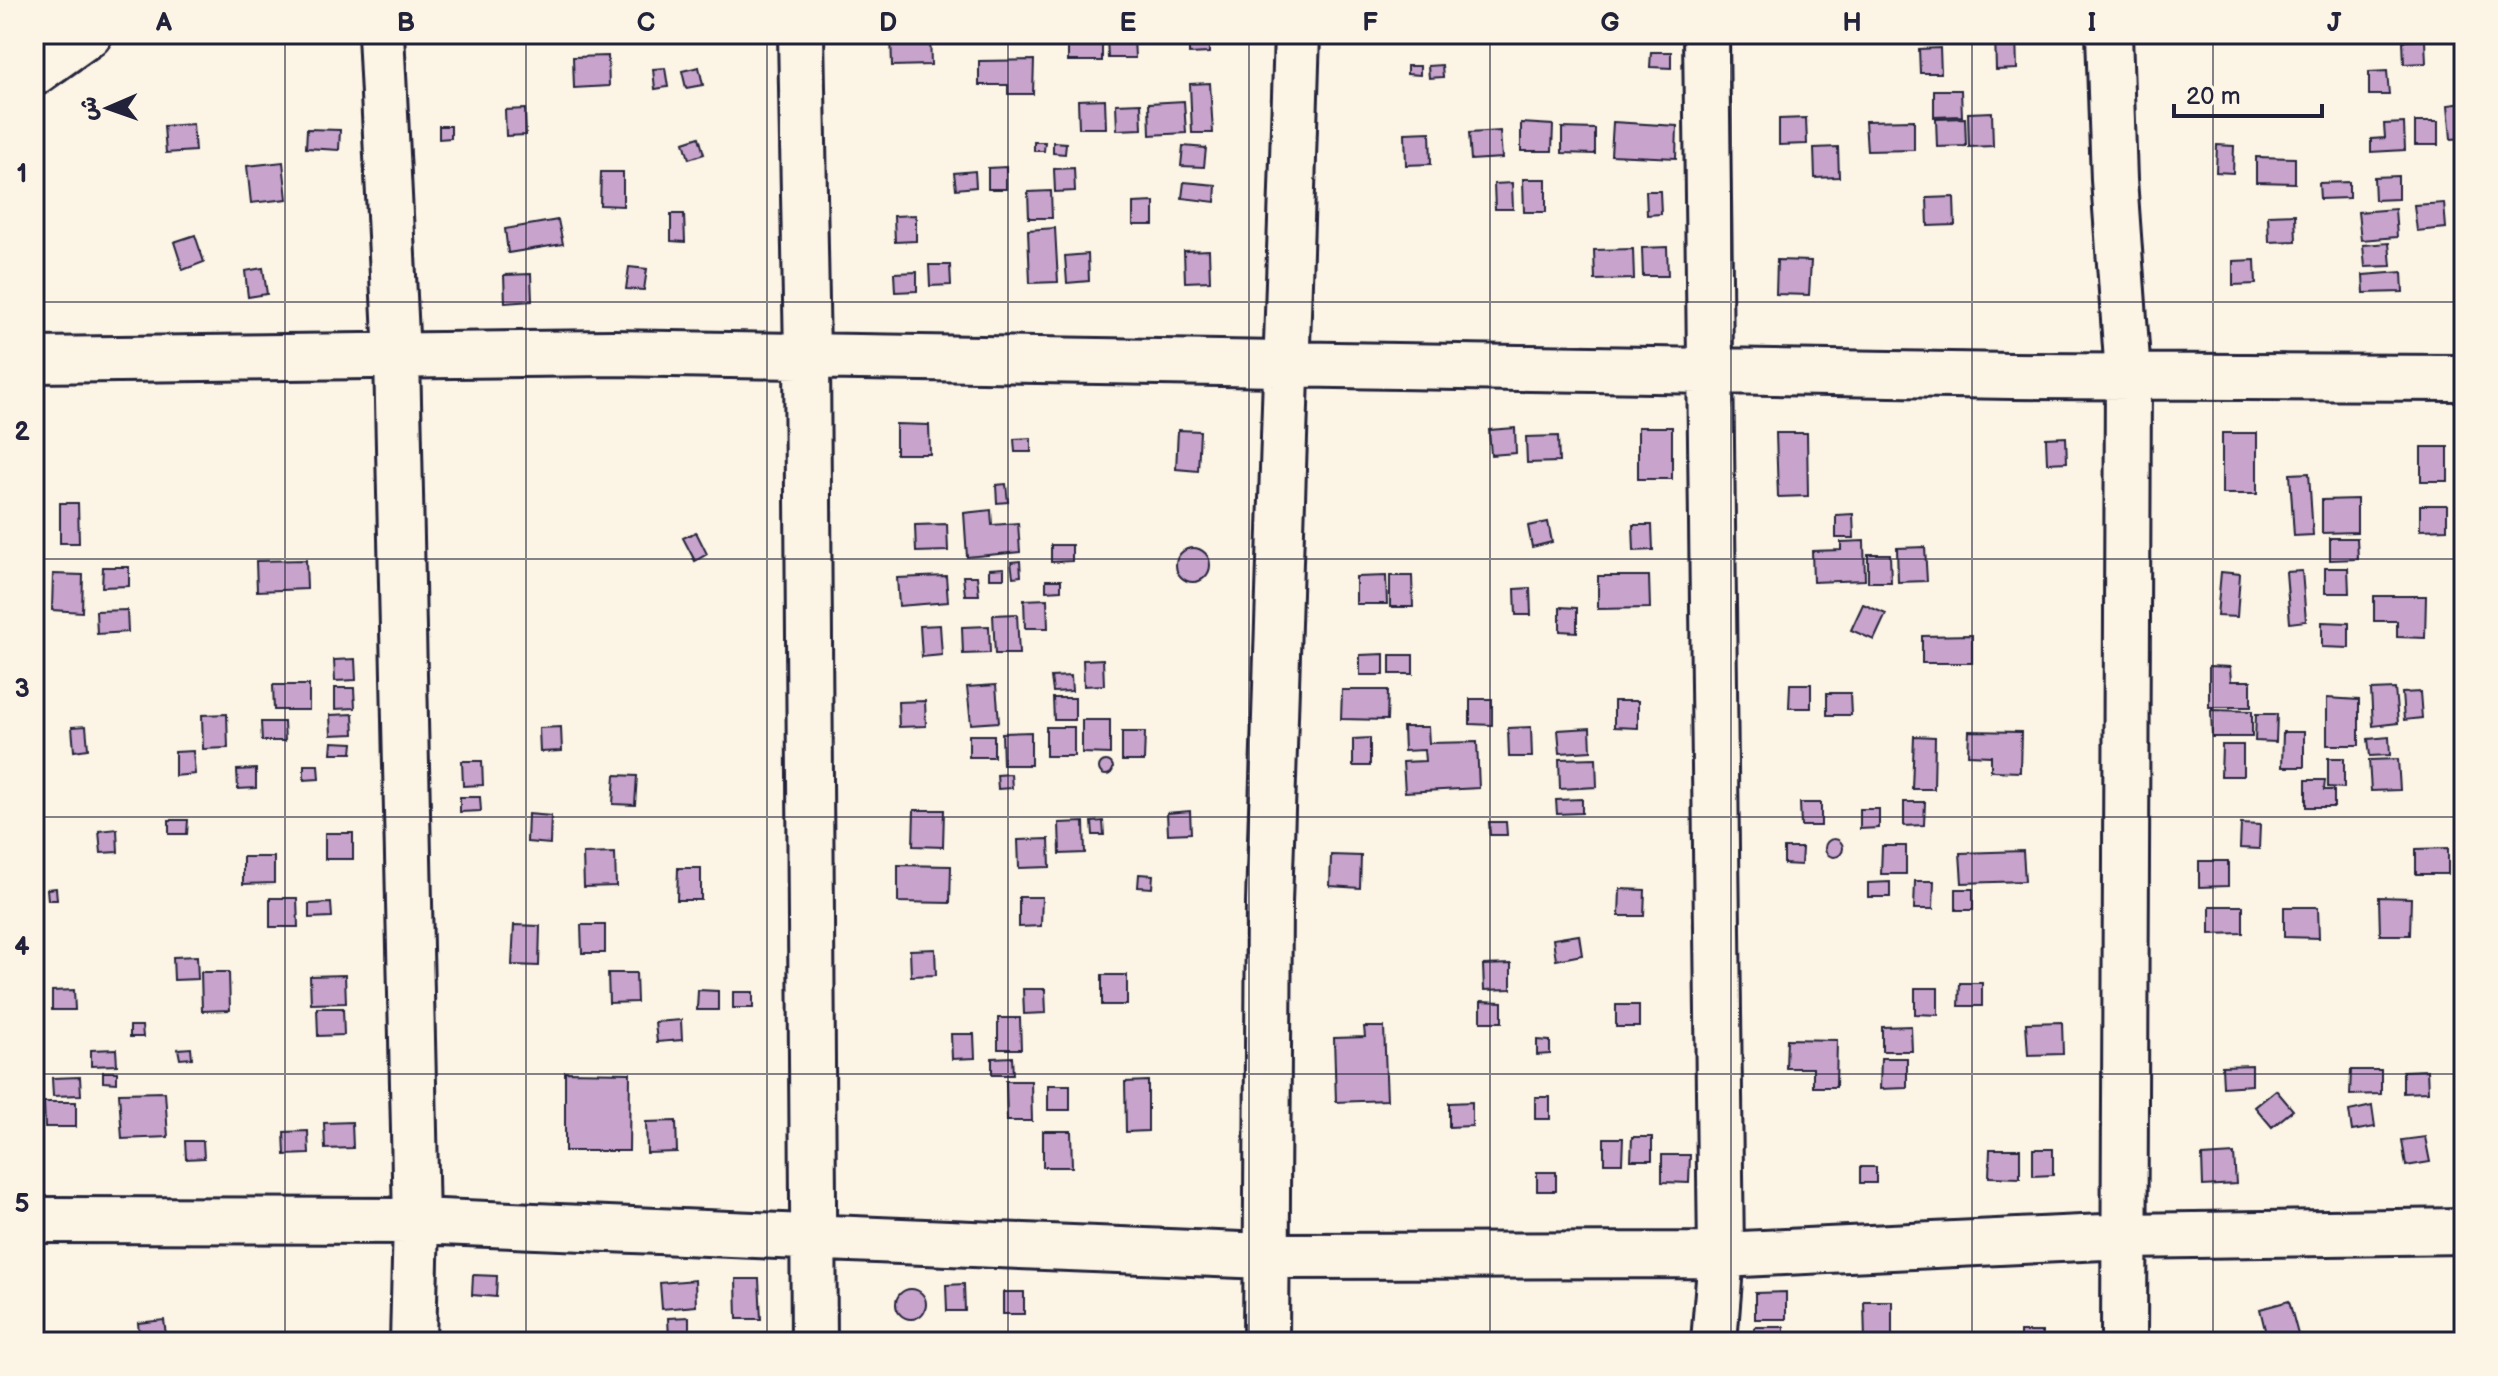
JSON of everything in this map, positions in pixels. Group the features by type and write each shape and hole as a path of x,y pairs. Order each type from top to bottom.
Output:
{"street":[{"path":"34,73 89,34"},
{"path":"381,34 397,356 416,1221 413,1342"},
{"path":"801,34 807,355 814,1342"},
{"path":"1266,1342 1269,903 1297,34"},
{"path":"1706,34 1721,1255 1714,1342"},
{"path":"2109,34 2114,180 2128,375 2124,1342"},
{"path":"34,360 612,353 1710,371 2464,378"},
{"path":"34,1220 416,1221 1265,1256 1721,1255 2125,1236 2464,1231"}],"building":[{"path":"891,34 930,34 931,65 892,66"},
{"path":"1995,34 2016,34 2017,69 1996,70"},
{"path":"1068,37 1102,37 1102,61 1068,61"},
{"path":"1107,38 1134,38 1135,58 1108,58"},
{"path":"1209,38 1209,53 1189,54 1189,39"},
{"path":"2425,40 2426,63 2404,64 2403,41"},
{"path":"1940,48 1941,73 1920,73 1919,49"},
{"path":"1651,52 1671,52 1671,68 1650,67"},
{"path":"608,56 609,86 574,88 573,57"},
{"path":"1034,60 1033,94 1008,94 1008,85 979,85 979,61"},
{"path":"1442,65 1443,77 1429,78 1428,66"},
{"path":"1407,66 1420,66 1420,75 1407,74"},
{"path":"699,67 703,85 686,88 682,71"},
{"path":"665,68 668,87 655,89 653,69"},
{"path":"2387,71 2389,95 2369,95 2369,72"},
{"path":"1210,83 1213,133 1192,133 1190,84"},
{"path":"1934,90 1961,90 1962,116 1934,117"},
{"path":"1105,99 1106,128 1079,128 1078,100"},
{"path":"1184,101 1186,133 1150,135 1149,103"},
{"path":"1141,103 1142,129 1117,130 1116,104"},
{"path":"2464,103 2464,138 2451,139 2448,105"},
{"path":"525,109 526,135 506,136 505,110"},
{"path":"1992,112 1993,146 1969,147 1968,113"},
{"path":"1806,118 1807,144 1779,145 1779,119"},
{"path":"1965,118 1966,146 1937,147 1936,119"},
{"path":"1914,120 1914,150 1867,151 1865,121"},
{"path":"1613,122 1677,126 1676,158 1611,155"},
{"path":"2415,122 2438,122 2438,145 2415,145"},
{"path":"1521,123 1553,125 1552,151 1521,151"},
{"path":"2404,123 2405,150 2371,152 2371,139 2385,138 2384,124"},
{"path":"193,124 195,151 166,153 164,126"},
{"path":"439,126 451,126 451,138 439,139"},
{"path":"1562,128 1595,129 1595,154 1562,153"},
{"path":"307,129 340,130 339,150 306,148"},
{"path":"1500,131 1502,158 1471,160 1469,133"},
{"path":"1430,132 1431,164 1406,165 1405,133"},
{"path":"699,137 704,154 689,159 684,142"},
{"path":"1034,142 1045,142 1044,151 1034,151"},
{"path":"1053,142 1066,143 1065,154 1053,153"},
{"path":"2217,145 2234,146 2233,173 2216,172"},
{"path":"1183,146 1206,148 1204,167 1181,166"},
{"path":"1838,147 1839,177 1815,178 1814,148"},
{"path":"2256,157 2295,158 2295,183 2256,182"},
{"path":"283,162 287,199 251,203 247,166"},
{"path":"1006,167 1006,189 988,189 988,168"},
{"path":"1074,168 1075,191 1055,192 1054,169"},
{"path":"975,171 976,187 956,189 954,173"},
{"path":"601,172 623,172 623,206 600,205"},
{"path":"2398,176 2398,199 2375,200 2374,177"},
{"path":"1523,179 1546,179 1546,212 1524,212"},
{"path":"1184,182 1216,185 1215,202 1182,198"},
{"path":"2349,182 2349,198 2320,199 2319,183"},
{"path":"1512,183 1513,209 1495,209 1494,184"},
{"path":"1051,191 1052,218 1029,218 1028,192"},
{"path":"1646,191 1660,191 1661,214 1647,215"},
{"path":"1954,197 1955,225 1928,226 1927,198"},
{"path":"1154,202 1154,225 1133,225 1133,203"},
{"path":"2444,203 2446,228 2417,231 2414,205"},
{"path":"2395,209 2397,237 2361,240 2358,212"},
{"path":"671,214 684,214 685,242 671,241"},
{"path":"2295,214 2296,241 2269,242 2268,215"},
{"path":"916,215 916,241 895,242 894,216"},
{"path":"558,220 563,244 508,253 505,229"},
{"path":"1055,228 1058,282 1030,283 1028,230"},
{"path":"195,235 204,262 183,270 174,242"},
{"path":"2389,243 2391,266 2365,267 2363,245"},
{"path":"1667,247 1668,276 1643,276 1642,248"},
{"path":"1633,249 1634,279 1595,280 1594,250"},
{"path":"1209,250 1210,281 1185,282 1184,251"},
{"path":"1088,254 1089,281 1067,283 1065,256"},
{"path":"1777,260 1811,261 1809,295 1776,294"},
{"path":"2255,260 2256,284 2233,285 2233,261"},
{"path":"929,265 950,265 951,285 930,286"},
{"path":"629,267 647,269 644,290 626,289"},
{"path":"263,268 267,294 248,297 245,271"},
{"path":"917,272 917,291 895,292 894,273"},
{"path":"2402,272 2403,292 2364,293 2363,275"},
{"path":"531,274 532,301 505,303 504,275"},
{"path":"896,424 929,425 930,454 896,454"},
{"path":"1638,427 1672,427 1672,479 1638,479"},
{"path":"1515,428 1516,453 1491,455 1489,430"},
{"path":"1178,430 1200,431 1198,471 1176,469"},
{"path":"1776,433 1807,433 1808,496 1778,497"},
{"path":"2222,433 2257,433 2257,494 2222,494"},
{"path":"1558,436 1559,462 1527,463 1526,437"},
{"path":"2066,437 2067,462 2047,463 2046,438"},
{"path":"1031,438 1031,452 1015,452 1014,439"},
{"path":"2421,447 2448,447 2448,481 2421,481"},
{"path":"2309,473 2313,535 2294,536 2290,474"},
{"path":"1006,484 1008,502 997,503 996,485"},
{"path":"2357,499 2357,532 2322,533 2322,500"},
{"path":"60,503 78,503 79,543 60,543"},
{"path":"2420,505 2447,505 2447,529 2420,530"},
{"path":"991,510 992,525 1018,523 1020,552 967,557 964,513"},
{"path":"1853,514 1854,538 1836,538 1836,515"},
{"path":"1548,522 1552,542 1532,547 1528,526"},
{"path":"947,524 948,551 916,552 915,525"},
{"path":"1633,525 1652,525 1653,550 1634,551"},
{"path":"696,532 707,554 695,561 683,538"},
{"path":"2330,538 2357,538 2358,559 2330,560"},
{"path":"1864,541 1865,580 1813,582 1812,551 1841,550 1841,542"},
{"path":"1051,545 1072,545 1072,561 1051,562"},
{"path":"1925,547 1927,581 1898,582 1897,548"},
{"path":"1193,548 1205,553 1210,565 1205,577 1193,582 1181,577 1176,565 1181,553"},
{"path":"1868,554 1890,554 1891,582 1868,582"},
{"path":"306,560 307,589 257,591 256,561"},
{"path":"1020,561 1021,576 1013,577 1011,562"},
{"path":"103,567 129,567 129,586 102,587"},
{"path":"1004,568 1004,578 989,578 989,569"},
{"path":"2325,568 2348,568 2349,593 2325,593"},
{"path":"2302,571 2306,621 2290,623 2286,572"},
{"path":"2221,572 2240,574 2237,617 2217,616"},
{"path":"53,574 83,575 82,612 52,610"},
{"path":"946,576 948,602 899,606 897,578"},
{"path":"963,576 977,576 979,595 965,595"},
{"path":"1386,576 1387,604 1356,604 1356,577"},
{"path":"1390,576 1412,576 1413,607 1390,607"},
{"path":"1598,576 1649,576 1650,608 1598,609"},
{"path":"1046,580 1061,580 1061,590 1046,591"},
{"path":"1530,588 1531,615 1516,615 1515,589"},
{"path":"2374,596 2426,596 2425,638 2397,637 2397,621 2374,621"},
{"path":"1047,599 1048,628 1025,628 1024,600"},
{"path":"1863,604 1886,614 1874,640 1851,630"},
{"path":"1560,607 1577,608 1577,632 1560,631"},
{"path":"127,610 128,632 97,634 96,611"},
{"path":"1017,614 1019,654 995,654 993,615"},
{"path":"2322,622 2349,623 2349,648 2322,647"},
{"path":"940,625 942,655 922,657 920,626"},
{"path":"989,626 990,653 963,654 962,627"},
{"path":"1972,635 1972,663 1922,663 1922,636"},
{"path":"1384,654 1384,675 1360,675 1360,655"},
{"path":"1390,655 1413,655 1413,674 1390,674"},
{"path":"355,659 356,680 335,681 334,660"},
{"path":"1103,659 1104,685 1084,686 1083,660"},
{"path":"2209,666 2230,667 2231,681 2251,681 2251,707 2209,707"},
{"path":"1071,676 1072,691 1053,692 1051,677"},
{"path":"1790,684 1811,684 1811,708 1789,708"},
{"path":"273,685 309,685 309,710 274,710"},
{"path":"996,685 999,722 971,724 967,687"},
{"path":"335,688 354,688 355,708 335,709"},
{"path":"2395,689 2398,723 2373,726 2371,690"},
{"path":"1342,690 1388,690 1387,720 1341,719"},
{"path":"2420,692 2422,718 2404,720 2402,693"},
{"path":"1827,693 1850,693 1851,715 1827,715"},
{"path":"1053,698 1075,698 1075,720 1054,720"},
{"path":"2327,698 2359,700 2359,745 2327,745"},
{"path":"1470,699 1492,699 1492,725 1470,724"},
{"path":"925,701 926,726 899,727 898,702"},
{"path":"1614,701 1638,701 1638,728 1614,727"},
{"path":"2211,710 2252,711 2252,737 2212,737"},
{"path":"227,714 228,748 203,749 202,715"},
{"path":"353,714 354,734 331,735 330,715"},
{"path":"2256,714 2277,714 2276,742 2255,741"},
{"path":"1082,720 1110,720 1110,754 1082,753"},
{"path":"261,722 284,722 285,741 262,741"},
{"path":"86,726 88,749 74,751 72,727"},
{"path":"561,727 562,751 540,752 539,728"},
{"path":"1046,727 1074,727 1074,756 1046,756"},
{"path":"1403,727 1428,727 1429,743 1477,742 1479,788 1405,792 1403,762 1425,761 1424,750 1404,751"},
{"path":"1531,727 1532,757 1509,757 1508,728"},
{"path":"1590,728 1591,751 1560,753 1558,730"},
{"path":"1969,731 2021,732 2020,772 1991,771 1991,756 1968,755"},
{"path":"1031,732 1031,765 1003,765 1002,733"},
{"path":"1122,732 1145,732 1144,761 1122,761"},
{"path":"2283,732 2304,732 2304,767 2282,767"},
{"path":"969,735 994,735 994,757 969,757"},
{"path":"1914,736 1935,737 1934,789 1912,789"},
{"path":"2389,737 2390,755 2370,756 2368,739"},
{"path":"1370,738 1370,766 1353,766 1353,739"},
{"path":"332,742 353,743 352,753 331,753"},
{"path":"2222,745 2243,745 2243,776 2221,776"},
{"path":"193,751 195,774 175,776 175,752"},
{"path":"1596,758 1597,787 1560,789 1559,759"},
{"path":"2328,758 2344,758 2344,788 2328,787"},
{"path":"2398,759 2400,790 2371,791 2369,760"},
{"path":"462,761 482,761 483,785 463,786"},
{"path":"1106,761 1113,768 1106,775 1099,768"},
{"path":"304,765 318,765 319,779 304,780"},
{"path":"256,769 256,788 238,789 237,770"},
{"path":"1011,774 1012,788 998,789 997,775"},
{"path":"615,775 637,776 635,805 613,804"},
{"path":"2306,780 2325,780 2324,790 2334,790 2334,807 2306,807"},
{"path":"460,797 480,797 481,811 460,812"},
{"path":"1582,799 1582,813 1557,814 1556,800"},
{"path":"1904,802 1925,802 1924,825 1904,826"},
{"path":"1800,803 1821,803 1821,826 1801,826"},
{"path":"1860,809 1879,809 1879,828 1860,829"},
{"path":"914,810 944,810 943,847 913,846"},
{"path":"1190,811 1191,833 1168,834 1167,813"},
{"path":"528,814 551,816 550,844 527,842"},
{"path":"169,820 188,820 187,834 169,834"},
{"path":"1103,821 1104,835 1093,835 1092,822"},
{"path":"1084,822 1085,853 1060,854 1059,823"},
{"path":"1489,822 1506,822 1507,835 1490,835"},
{"path":"2241,824 2260,825 2259,849 2240,848"},
{"path":"117,829 118,852 101,853 99,831"},
{"path":"325,833 353,833 353,859 325,859"},
{"path":"1049,839 1050,867 1019,868 1018,840"},
{"path":"1834,839 1843,848 1834,857 1825,848"},
{"path":"1882,846 1906,846 1906,874 1881,874"},
{"path":"1784,848 1802,848 1801,865 1784,864"},
{"path":"2448,848 2448,874 2416,874 2416,849"},
{"path":"2023,851 2025,881 1962,883 1960,853"},
{"path":"615,853 616,886 584,887 583,854"},
{"path":"1331,855 1361,856 1360,888 1330,886"},
{"path":"243,857 274,857 274,883 243,884"},
{"path":"2199,861 2228,861 2228,886 2199,887"},
{"path":"898,865 951,866 950,903 898,902"},
{"path":"678,868 701,868 701,900 677,900"},
{"path":"1139,874 1153,875 1152,888 1138,887"},
{"path":"1915,881 1934,881 1933,909 1914,909"},
{"path":"1890,882 1890,897 1868,897 1868,883"},
{"path":"56,888 57,900 48,900 47,889"},
{"path":"1620,889 1645,890 1644,916 1619,916"},
{"path":"1956,889 1973,889 1973,910 1956,910"},
{"path":"1019,897 1042,897 1041,926 1019,927"},
{"path":"2379,897 2411,898 2410,935 2380,935"},
{"path":"270,898 297,898 298,927 270,927"},
{"path":"331,903 332,917 309,918 309,904"},
{"path":"2210,906 2243,906 2243,933 2210,934"},
{"path":"2284,907 2318,907 2319,938 2284,937"},
{"path":"514,925 540,926 539,966 512,965"},
{"path":"581,925 605,925 605,953 582,953"},
{"path":"1579,935 1582,955 1556,960 1553,939"},
{"path":"935,949 936,975 911,976 910,950"},
{"path":"197,956 198,979 174,980 173,957"},
{"path":"1511,964 1511,989 1484,990 1483,965"},
{"path":"201,972 229,972 230,1010 202,1011"},
{"path":"608,973 636,973 637,1002 609,1003"},
{"path":"345,975 346,1003 311,1004 310,976"},
{"path":"1102,975 1127,975 1127,1005 1102,1005"},
{"path":"1960,983 1982,983 1982,1006 1959,1006"},
{"path":"1915,988 1938,988 1938,1015 1915,1014"},
{"path":"1023,989 1045,989 1046,1013 1024,1014"},
{"path":"74,990 75,1010 52,1010 52,991"},
{"path":"698,990 718,991 718,1010 697,1010"},
{"path":"733,992 753,992 753,1008 733,1008"},
{"path":"1481,1001 1502,1002 1502,1022 1481,1022"},
{"path":"1616,1005 1639,1005 1639,1027 1616,1027"},
{"path":"317,1008 343,1008 344,1035 318,1036"},
{"path":"998,1018 1020,1018 1021,1049 998,1049"},
{"path":"681,1020 682,1040 657,1042 655,1022"},
{"path":"2062,1022 2063,1054 2028,1055 2026,1023"},
{"path":"130,1026 142,1026 143,1037 130,1037"},
{"path":"1911,1026 1912,1051 1882,1051 1882,1027"},
{"path":"1364,1027 1384,1027 1387,1100 1336,1102 1334,1038 1365,1037"},
{"path":"951,1034 974,1034 975,1058 952,1059"},
{"path":"1787,1039 1837,1040 1836,1087 1813,1087 1813,1068 1786,1068"},
{"path":"1537,1040 1550,1041 1550,1054 1537,1055"},
{"path":"191,1048 192,1058 180,1059 178,1049"},
{"path":"116,1049 117,1065 91,1066 91,1050"},
{"path":"1012,1057 1013,1075 992,1075 992,1058"},
{"path":"1881,1058 1907,1058 1907,1088 1880,1089"},
{"path":"2252,1065 2252,1085 2223,1087 2222,1066"},
{"path":"2351,1070 2381,1070 2381,1094 2350,1095"},
{"path":"2427,1070 2428,1092 2403,1093 2403,1071"},
{"path":"103,1072 117,1072 117,1083 103,1082"},
{"path":"565,1072 630,1073 629,1151 565,1151"},
{"path":"80,1077 81,1095 53,1096 52,1078"},
{"path":"1006,1081 1031,1081 1032,1121 1007,1121"},
{"path":"1148,1081 1148,1131 1126,1132 1125,1082"},
{"path":"1048,1085 1070,1085 1070,1110 1048,1110"},
{"path":"2276,1090 2293,1110 2272,1127 2255,1107"},
{"path":"165,1092 168,1137 122,1139 119,1093"},
{"path":"1535,1097 1550,1097 1550,1119 1535,1119"},
{"path":"44,1102 76,1102 76,1127 45,1127"},
{"path":"1472,1102 1472,1126 1449,1127 1449,1103"},
{"path":"2372,1106 2375,1127 2352,1131 2349,1111"},
{"path":"676,1121 677,1152 647,1153 646,1122"},
{"path":"352,1122 353,1148 325,1149 324,1123"},
{"path":"308,1131 309,1154 285,1155 284,1132"},
{"path":"1043,1131 1071,1131 1072,1167 1043,1167"},
{"path":"1632,1137 1652,1137 1652,1160 1631,1160"},
{"path":"2425,1137 2430,1162 2406,1166 2402,1140"},
{"path":"1604,1138 1623,1138 1622,1163 1604,1163"},
{"path":"185,1141 203,1141 204,1158 186,1159"},
{"path":"1990,1149 2020,1149 2020,1178 1989,1177"},
{"path":"2033,1149 2053,1149 2053,1175 2033,1176"},
{"path":"2234,1154 2236,1184 2203,1186 2202,1156"},
{"path":"1662,1155 1690,1155 1689,1183 1662,1182"},
{"path":"1860,1167 1876,1167 1876,1183 1860,1183"},
{"path":"1537,1172 1556,1172 1556,1191 1537,1191"},
{"path":"473,1275 497,1276 496,1297 472,1295"},
{"path":"736,1279 759,1279 761,1319 737,1319"},
{"path":"695,1280 696,1306 662,1309 660,1283"},
{"path":"964,1284 965,1311 947,1311 946,1285"},
{"path":"911,1289 917,1290 925,1298 925,1310 917,1318 911,1319 905,1318 897,1310 896,1304 897,1298 905,1290"},
{"path":"1003,1292 1024,1292 1024,1314 1003,1314"},
{"path":"1786,1292 1786,1319 1755,1319 1755,1293"},
{"path":"1864,1301 1892,1301 1892,1342 1865,1342"},
{"path":"2289,1301 2300,1342 2268,1342 2260,1309"},
{"path":"689,1317 689,1338 669,1339 668,1318"},
{"path":"164,1320 167,1342 140,1342 138,1323"},
{"path":"1755,1327 1784,1327 1784,1342 1755,1342"},
{"path":"2020,1332 2042,1332 2042,1342 2020,1342"}]}
